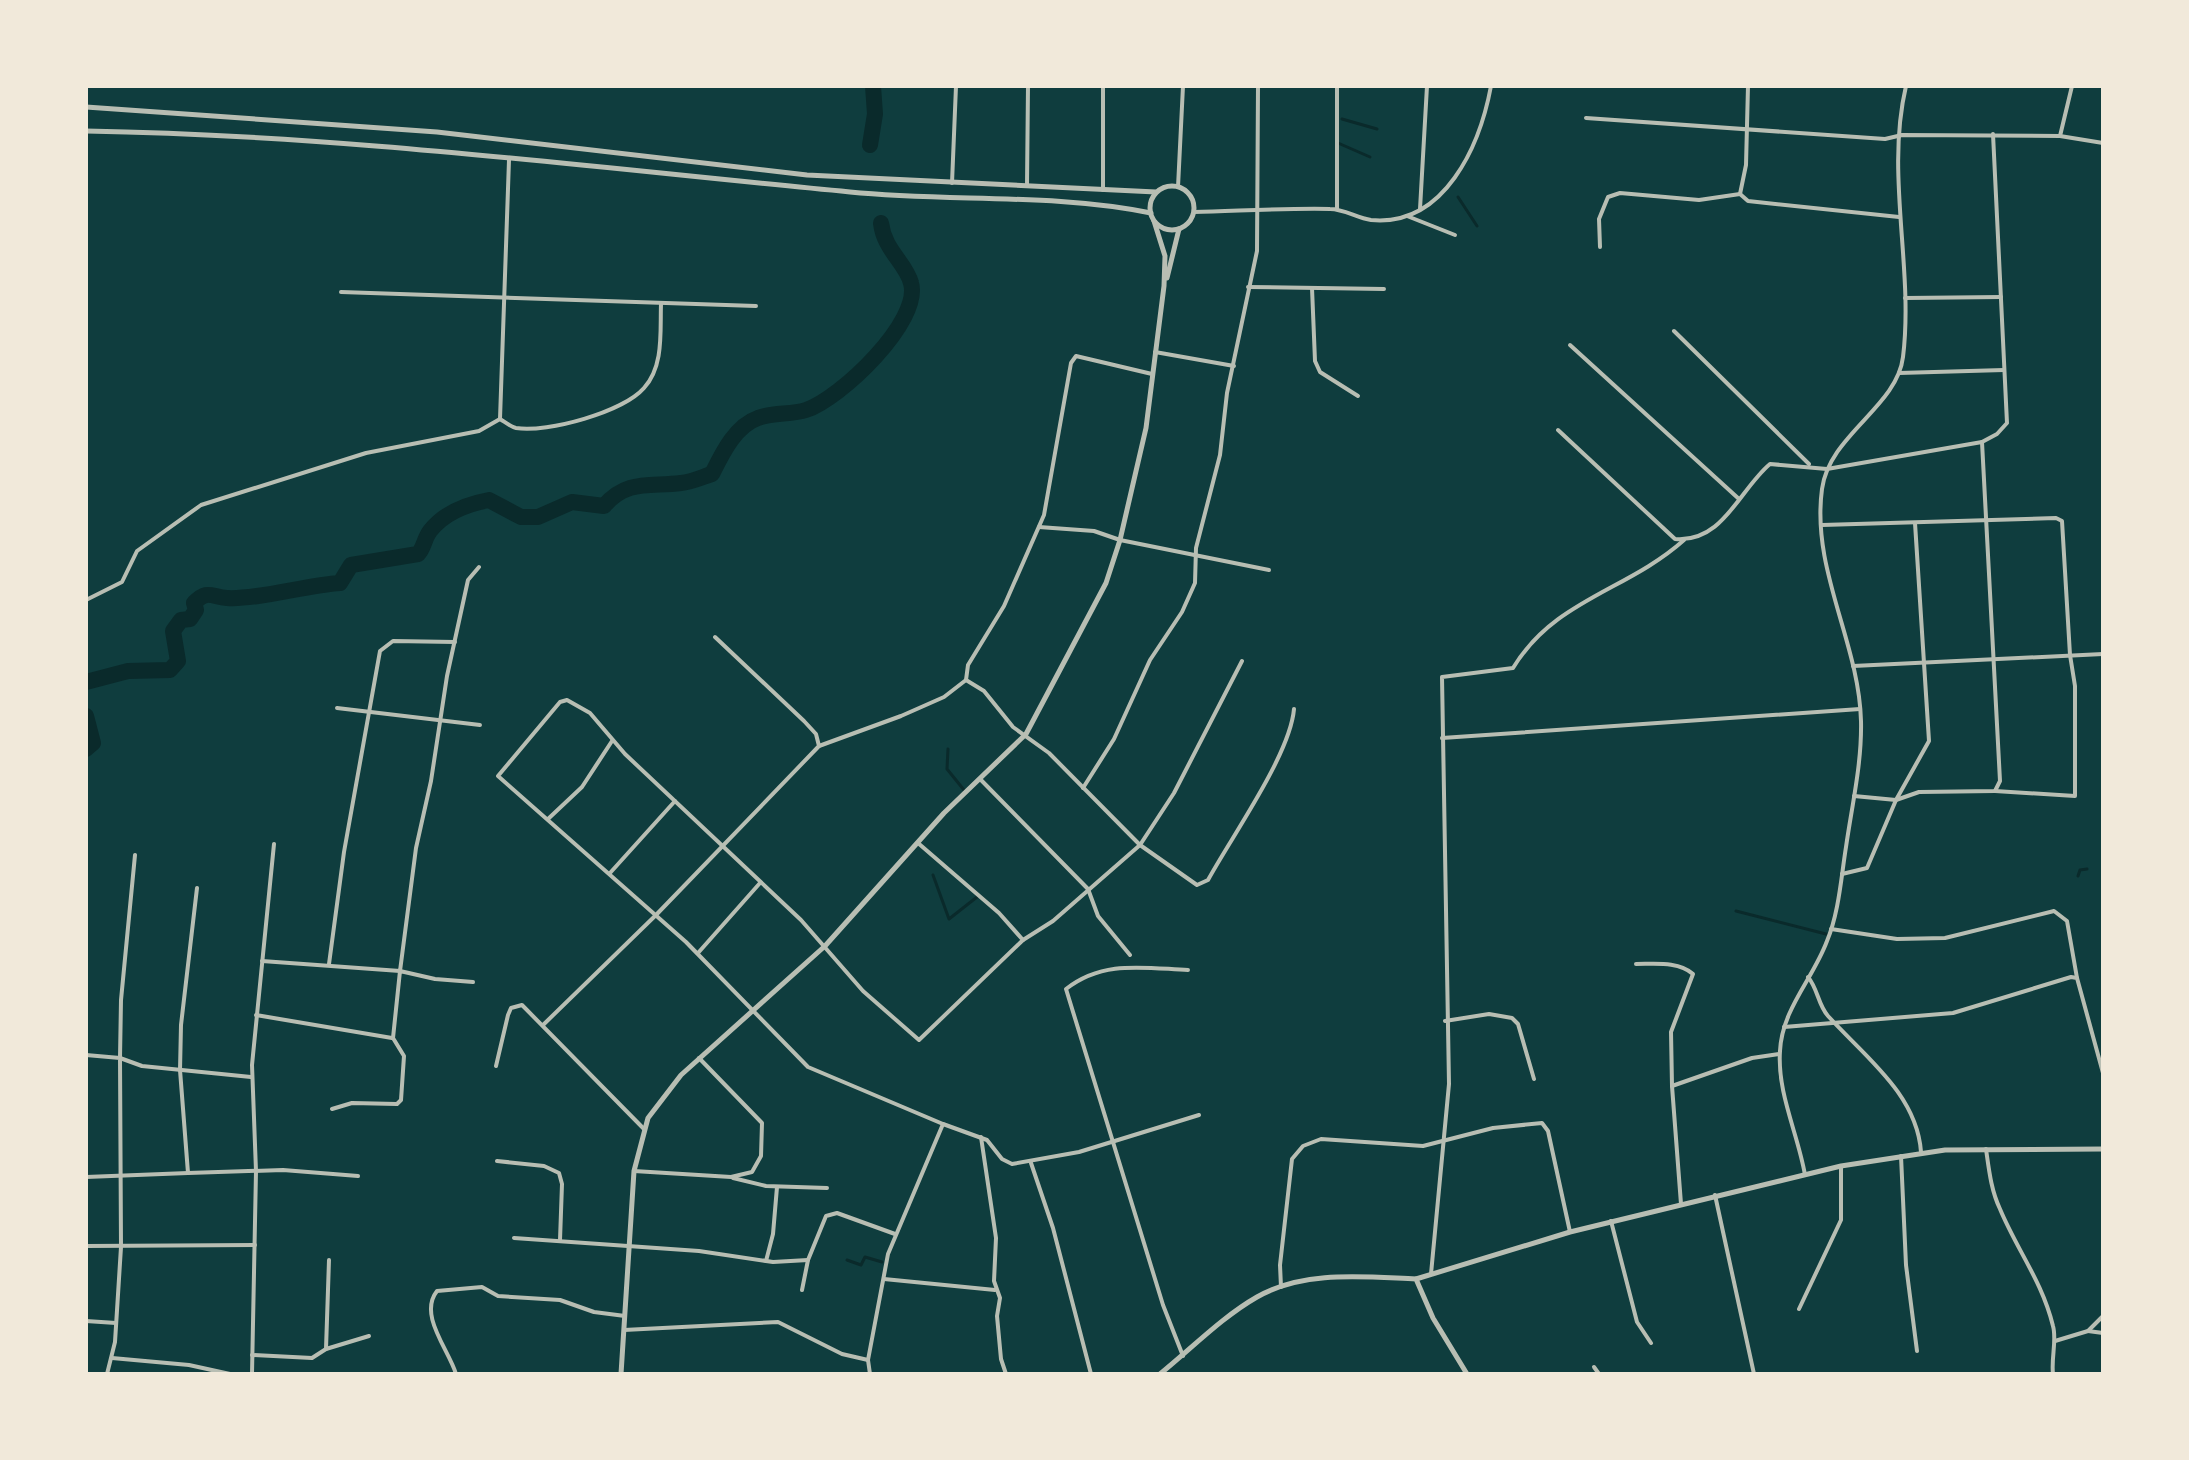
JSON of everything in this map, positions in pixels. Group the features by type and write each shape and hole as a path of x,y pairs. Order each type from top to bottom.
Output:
{"street":[{"path":"952,183 956,86"},
{"path":"1027,187 1028,86"},
{"path":"1103,86 1103,190"},
{"path":"1178,187 1183,86"},
{"path":"1083,788 1114,739 1150,660 1182,612 1195,583 1196,554 1220,455 1248,287 1257,251 1258,86"},
{"path":"1337,86 1337,209"},
{"path":"1420,209 1427,86"},
{"path":"1194,212 1337,209 1372,220 1407,216 1441,195 1462,171 1480,128 1491,86"},
{"path":"1740,194 1746,165 1748,86"},
{"path":"1805,1175 1799,1140 1783,1089 1779,1054 1783,1027 1808,977 1818,966 1831,929 1854,796 1860,709 1853,666 1826,565 1822,490 1827,469 1899,373 1903,360 1905,298 1899,217 1906,86"},
{"path":"2060,136 2072,86"},
{"path":"86,107 406,129 807,175 1156,192 1167,186 1178,187 1192,199 1194,212 1189,222 1179,229 1165,229 1154,221"},
{"path":"1586,118 1885,139 1902,135 1993,134 2060,136 2103,143"},
{"path":"86,131 215,135 903,198 1115,206 1151,213"},
{"path":"1558,430 1675,539 1684,540 1705,536 1770,464 1827,469 1982,442 1997,434 2007,423 1993,134"},
{"path":"500,419 509,160"},
{"path":"621,1374 634,1171 644,1129 662,1097 699,1058 825,946 917,842 1026,734 1101,593 1120,540 1146,428 1164,286 1165,256 1151,213 1156,192"},
{"path":"1600,247 1599,219 1608,197 1620,193 1699,200 1740,194 1748,201 1899,217"},
{"path":"1407,216 1455,235"},
{"path":"1164,286 1179,229"},
{"path":"1248,287 1384,289"},
{"path":"1312,288 1315,361 1320,372 1358,396"},
{"path":"341,292 756,306"},
{"path":"1905,298 2001,297"},
{"path":"500,419 515,428 542,427 624,405 646,387 658,362 661,304"},
{"path":"1674,331 1811,466"},
{"path":"1570,345 1739,499"},
{"path":"1155,352 1234,366"},
{"path":"543,1025 656,915 819,746 901,716 951,693 966,680 968,665 1004,606 1039,527 1061,436 1071,363 1076,356 1152,374"},
{"path":"1899,373 2005,370"},
{"path":"86,600 122,582 137,551 201,505 366,453 479,431 500,419"},
{"path":"1982,442 2000,781 1995,791"},
{"path":"1822,525 2062,521 2070,655 2075,686 2075,796 1995,791 1919,792 1896,800 1854,796"},
{"path":"1842,874 1867,868 1896,800 1929,741 1915,522"},
{"path":"1039,527 1094,531 1120,540 1269,570"},
{"path":"1431,1276 1449,1084 1445,1021 1442,677 1513,668 1526,647 1554,619 1664,558 1684,540"},
{"path":"332,1109 352,1103 397,1104 401,1100 404,1056 393,1038 419,831 468,580 479,567"},
{"path":"715,637 804,721 819,739 819,746"},
{"path":"329,964 377,662 385,644 410,640 455,642"},
{"path":"1853,666 2103,654"},
{"path":"1199,1115 1031,1163 1012,1164 1002,1159 981,1137 943,1124 873,1092 822,1075 808,1067 698,953 498,776 560,702 567,700 590,713 612,740 825,946 863,991 919,1040 1023,940 1053,921 1140,845 1174,793 1242,661"},
{"path":"966,680 984,691 1013,727 1026,734 1140,845 1197,885 1204,884 1290,733 1294,709"},
{"path":"337,708 480,725"},
{"path":"1442,738 1860,709"},
{"path":"548,819 582,787 612,740"},
{"path":"981,780 1088,889 1098,916 1130,955"},
{"path":"610,873 675,801"},
{"path":"917,842 999,913 1023,940"},
{"path":"252,1374 256,1171 252,1077 274,844"},
{"path":"107,1374 116,1323 121,1247 121,1000 135,855"},
{"path":"698,953 761,882"},
{"path":"188,1173 180,1070 181,1025 197,888"},
{"path":"1831,929 1903,940 1945,938 2054,911 2067,921 2077,978 2103,1073"},
{"path":"262,961 400,971 429,978 473,982"},
{"path":"1636,964 1666,964 1687,969 1693,974 1671,1032 1681,1204"},
{"path":"1183,1356 1163,1305 1115,1140 1066,989 1084,975 1113,967 1188,970"},
{"path":"1808,977 1818,989 1826,1015 1836,1022 1908,1106 1916,1120 1921,1152"},
{"path":"1783,1027 1953,1013 2062,977 2077,978"},
{"path":"496,1066 511,1008 522,1005 644,1129"},
{"path":"1445,1021 1489,1014 1512,1018 1518,1024 1534,1079"},
{"path":"256,1015 393,1038"},
{"path":"1672,1086 1752,1058 1779,1054"},
{"path":"86,1055 120,1058 142,1066 252,1077"},
{"path":"699,1058 762,1123 761,1156 752,1172 731,1177"},
{"path":"1281,1287 1280,1265 1292,1159 1303,1146 1321,1139 1423,1146 1506,1126 1542,1123 1548,1131 1570,1232"},
{"path":"870,1374 868,1360 895,1234 943,1124"},
{"path":"981,1137 996,1238 995,1290 1000,1298 999,1345 1006,1374"},
{"path":"1986,1149 1995,1196 2032,1266 2052,1320 2055,1341 2051,1352 2053,1374"},
{"path":"1160,1374 1240,1308 1281,1287 1340,1277 1416,1279 1431,1276 1611,1221 1841,1166 1921,1152 2103,1149"},
{"path":"1901,1156 1905,1253 1917,1351"},
{"path":"497,1161 544,1166 559,1173 562,1184 560,1240"},
{"path":"1031,1163 1053,1228 1091,1374"},
{"path":"1799,1309 1841,1220 1841,1166"},
{"path":"86,1177 256,1171 358,1176"},
{"path":"634,1171 731,1177 777,1187 827,1188"},
{"path":"766,1261 773,1234 777,1187"},
{"path":"1715,1195 1754,1374"},
{"path":"802,1290 808,1260 821,1224 831,1214 895,1234"},
{"path":"1611,1221 1633,1312 1651,1343"},
{"path":"514,1238 628,1245 766,1261 808,1260"},
{"path":"86,1246 255,1245"},
{"path":"326,1349 329,1260"},
{"path":"884,1279 995,1290"},
{"path":"1416,1279 1433,1318 1467,1374"},
{"path":"456,1374 435,1329 432,1300 437,1291 482,1287 498,1296 560,1300 594,1312 625,1316"},
{"path":"2088,1331 2103,1316"},
{"path":"86,1321 116,1323"},
{"path":"624,1330 778,1322 842,1354 868,1360"},
{"path":"2055,1341 2088,1331 2103,1333"},
{"path":"252,1355 312,1358 326,1349 369,1336"},
{"path":"112,1358 189,1365 230,1374"},
{"path":"189,1365 189,1374"},
{"path":"1594,1367 1599,1374"}],"waterway":[{"path":"870,145 875,114 873,86"},
{"path":"1342,119 1377,129"},
{"path":"1338,143 1370,157"},
{"path":"1458,197 1477,226"},
{"path":"86,682 128,671 170,670 178,661 173,631 181,620 190,619 196,610 194,603 203,596 252,597 340,583 351,565 418,554 436,525 449,514 472,504 489,500 521,517 538,517 572,502 604,506 630,488 685,482 712,474 730,442 743,427 764,416 800,412 821,403 857,375 892,337 911,299 911,283 890,249 881,223"},
{"path":"86,716 93,743 86,749"},
{"path":"948,749 947,769 964,790"},
{"path":"2078,876 2080,870 2087,869"},
{"path":"933,875 949,919 977,897"},
{"path":"1736,911 1826,934"},
{"path":"847,1260 861,1265 865,1257 882,1262"}]}
